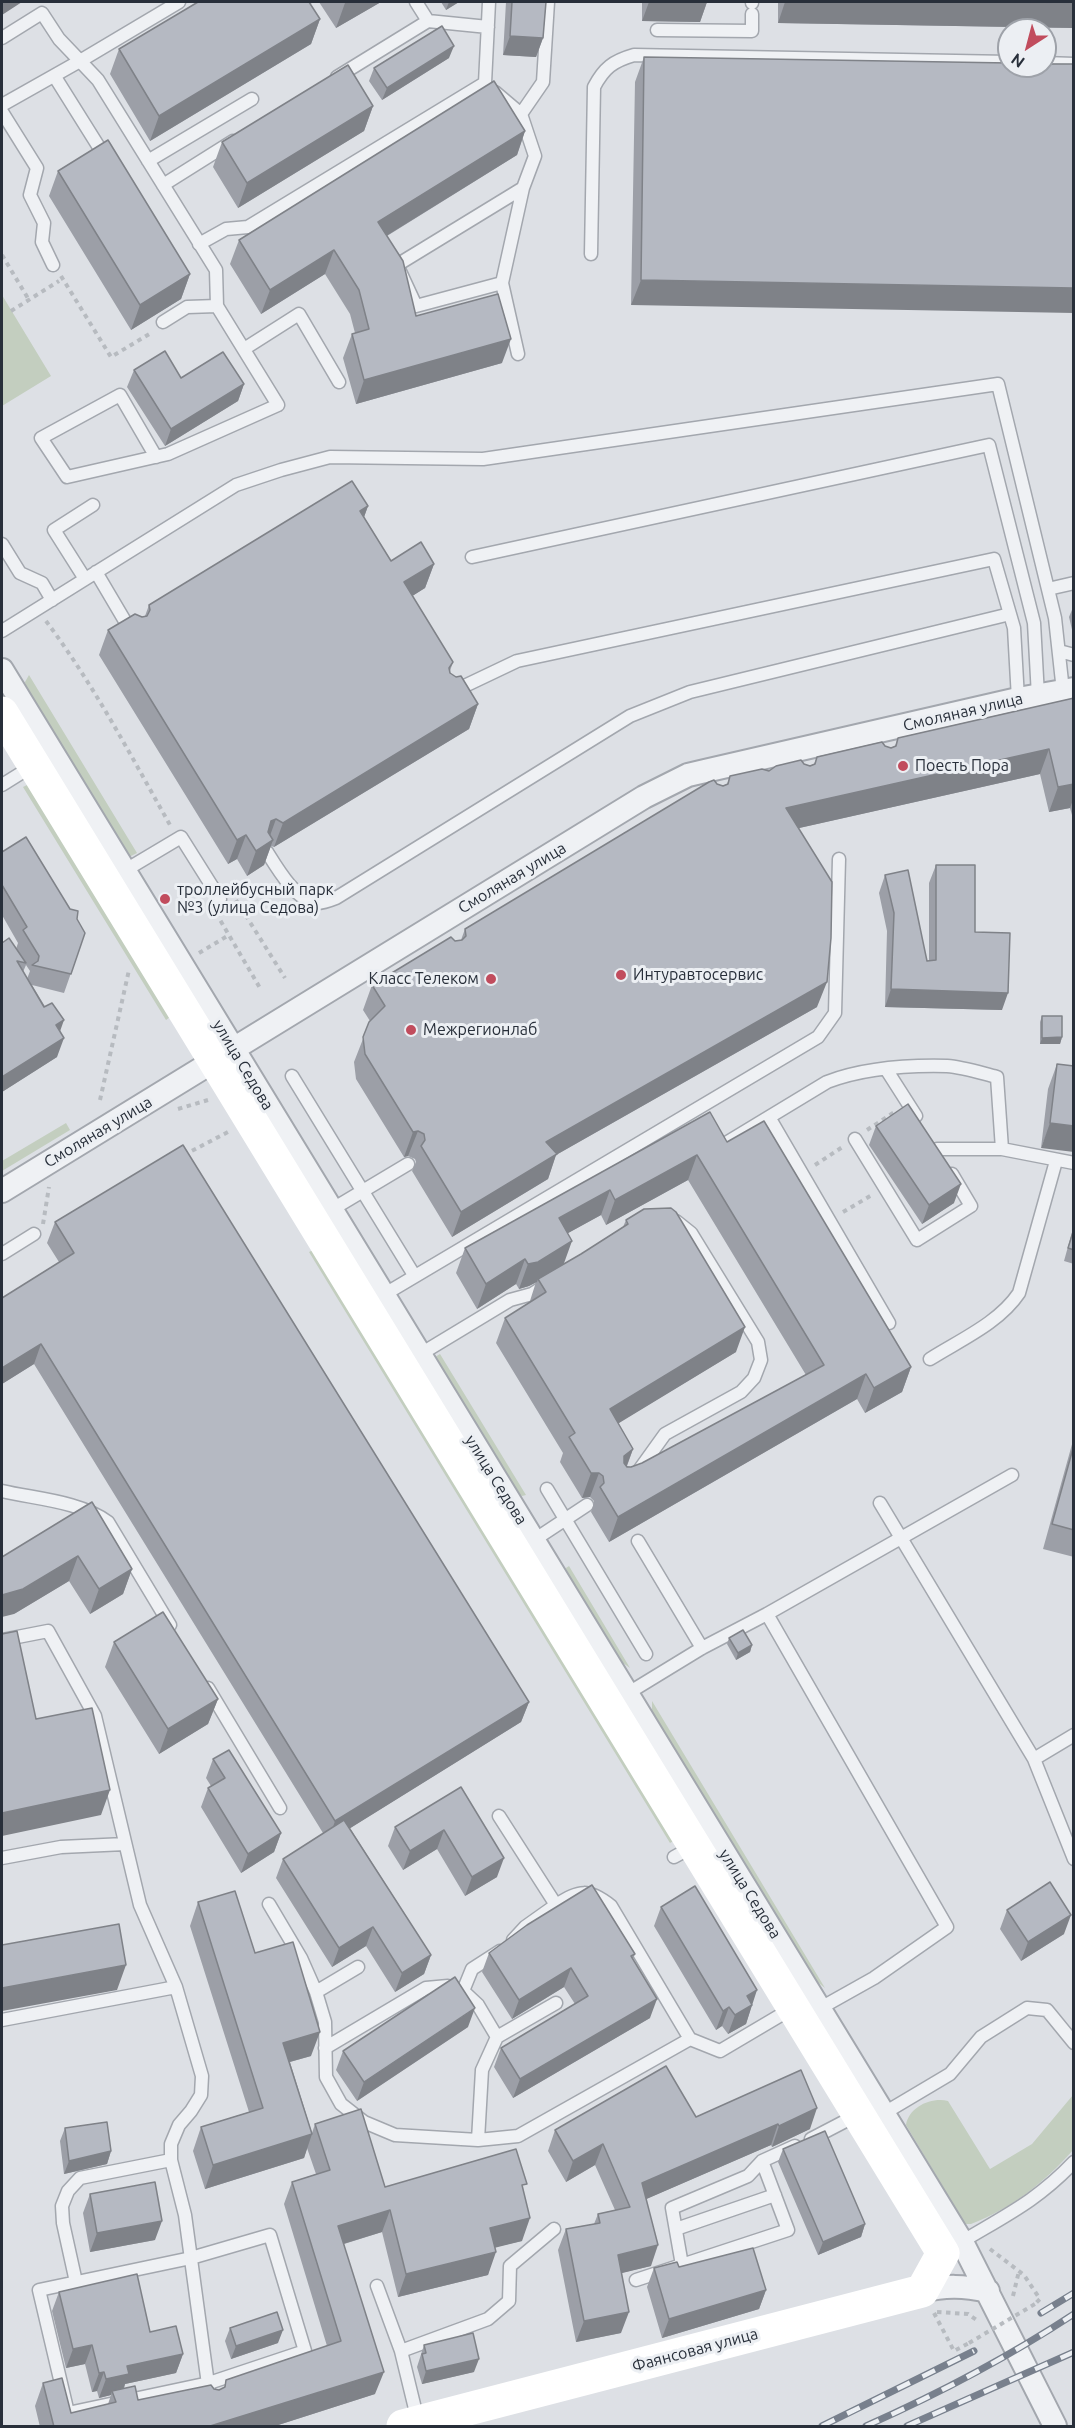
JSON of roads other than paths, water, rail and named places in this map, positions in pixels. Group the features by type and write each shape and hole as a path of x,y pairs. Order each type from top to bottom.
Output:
{"street":[{"name":"улица Седова","path":"2,670 124,871 224,1055 618,1699 694,1846 807,2008 952,2247 988,2291 1049,2421"},
{"name":"Смоляная улица","path":"2,1191 224,1055 432,932 644,797 688,775 707,775 753,765 1068,690"},
{"name":"улица Седова","path":"2,713 224,1055 331,1210 373,1301 419,1355 524,1546"},
{"path":"922,2291 952,2247"},
{"name":"Фаянсовая улица","path":"411,2425 942,2286 963,2286 988,2291"}],"lane":[{"path":"2,105 55,77 179,2"},
{"path":"416,2 428,21"},
{"path":"485,83 489,2"},
{"path":"521,114 543,82 548,2"},
{"path":"657,30 752,31 752,6"},
{"path":"2,38 42,13 59,39 98,80 216,270 217,306 278,405 168,454 156,457 66,477 41,438 120,395 156,457"},
{"path":"326,84 428,21 488,27"},
{"path":"591,254 594,87 602,71 616,60 634,55 997,62"},
{"path":"1057,63 1074,64"},
{"path":"55,77 112,168"},
{"path":"485,83 521,114 535,156 523,188 502,283 518,354"},
{"path":"199,244 226,229 248,227 485,83"},
{"path":"148,160 252,99"},
{"path":"2,112 37,168 30,195 44,223 42,242 53,265"},
{"path":"163,185 244,134"},
{"path":"502,283 416,306 397,265 523,188"},
{"path":"163,322 187,307 217,306"},
{"path":"244,349 298,314 339,382"},
{"path":"2,631 236,485 330,457 483,459 998,384 1055,618 1059,651 1068,690"},
{"path":"472,557 989,445 1034,623 1028,698"},
{"path":"93,505 54,530 133,634"},
{"path":"2,543 20,573 42,583 52,600"},
{"path":"448,694 517,661 993,558 1014,628 1028,698"},
{"path":"1048,588 1074,583"},
{"path":"267,852 287,883 301,895 317,903 336,898 630,716 656,705 690,693 1010,614"},
{"path":"1059,651 1074,655"},
{"path":"2,785 34,765"},
{"path":"124,871 181,837 224,902"},
{"path":"373,1301 819,1037 835,1013 839,859"},
{"path":"717,1148 828,1082 847,1075 886,1069 948,1066 997,1077 1002,1149"},
{"path":"855,1138 917,1240 971,1206 886,1069"},
{"path":"292,1076 414,1275"},
{"path":"769,1117 889,1323"},
{"path":"931,1140 1002,1149 1074,1163"},
{"path":"930,1359 997,1317 1011,1305 1019,1293 1056,1161"},
{"path":"331,1210 408,1164"},
{"path":"628,1481 633,1478 665,1434 741,1392 754,1378 761,1360 758,1342 691,1233 666,1215"},
{"path":"2,1254 34,1234"},
{"path":"419,1355 510,1300 532,1293 559,1277"},
{"path":"618,1699 702,1648 767,1614 1012,1474"},
{"path":"547,1490 646,1654"},
{"path":"2,1491 81,1508 96,1513 108,1522 176,1634"},
{"path":"880,1503 1034,1759 1074,1859"},
{"path":"524,1546 586,1505"},
{"path":"638,1541 702,1648"},
{"path":"463,1990 472,1969 511,1942 525,1927 556,1905 573,1894 586,1892 611,1906 690,2039 720,2051 874,1978 948,1928 767,1614"},
{"path":"2,1640 48,1631 95,1716 140,1905 176,1987 202,2076 201,2095 179,2125 171,2144 171,2160 185,2215 210,2405"},
{"path":"200,1675 280,1808"},
{"path":"1034,1759 1074,1735"},
{"path":"498,1816 556,1905"},
{"path":"2,1858 61,1846 125,1844"},
{"path":"269,1904 302,1958 316,1992 325,2022 326,2077 341,2104 364,2122 395,2135 478,2140 518,2136 690,2039"},
{"path":"316,1992 358,1967"},
{"path":"325,2049 426,1988 448,1986 463,1990 478,2005 497,2037"},
{"path":"2,2020 176,1987"},
{"path":"478,2140 482,2070 497,2037 556,2003"},
{"path":"682,2265 672,2208 748,2176 762,2161 871,2114 950,2074 981,2037 1027,2008 1047,2010 1074,2043"},
{"path":"76,2282 63,2223 62,2206 68,2191 80,2178 171,2160"},
{"path":"636,2280 788,2230 762,2161"},
{"path":"952,2247 1022,2208 1074,2162"},
{"path":"676,2229 775,2195"},
{"path":"401,2351 488,2319 509,2301 510,2266 554,2229"},
{"path":"270,2235 305,2351 209,2384 68,2413 39,2290 191,2258 270,2235"},
{"path":"377,2286 401,2351 411,2425"}],"railway":[{"path":"1041,2313 1074,2293"},
{"path":"866,2426 972,2374 1074,2314"},
{"path":"822,2426 974,2351"},
{"path":"907,2426 1074,2352"}],"place":[{"name":"Поесть Пора","path":"903,766"},
{"name":"троллейбусный парк №3 (улица Седова)","path":"165,899"},
{"name":"Интуравтосервис","path":"621,975"},
{"name":"Класс Телеком","path":"491,979"},
{"name":"Межрегионлаб","path":"411,1030"}]}
